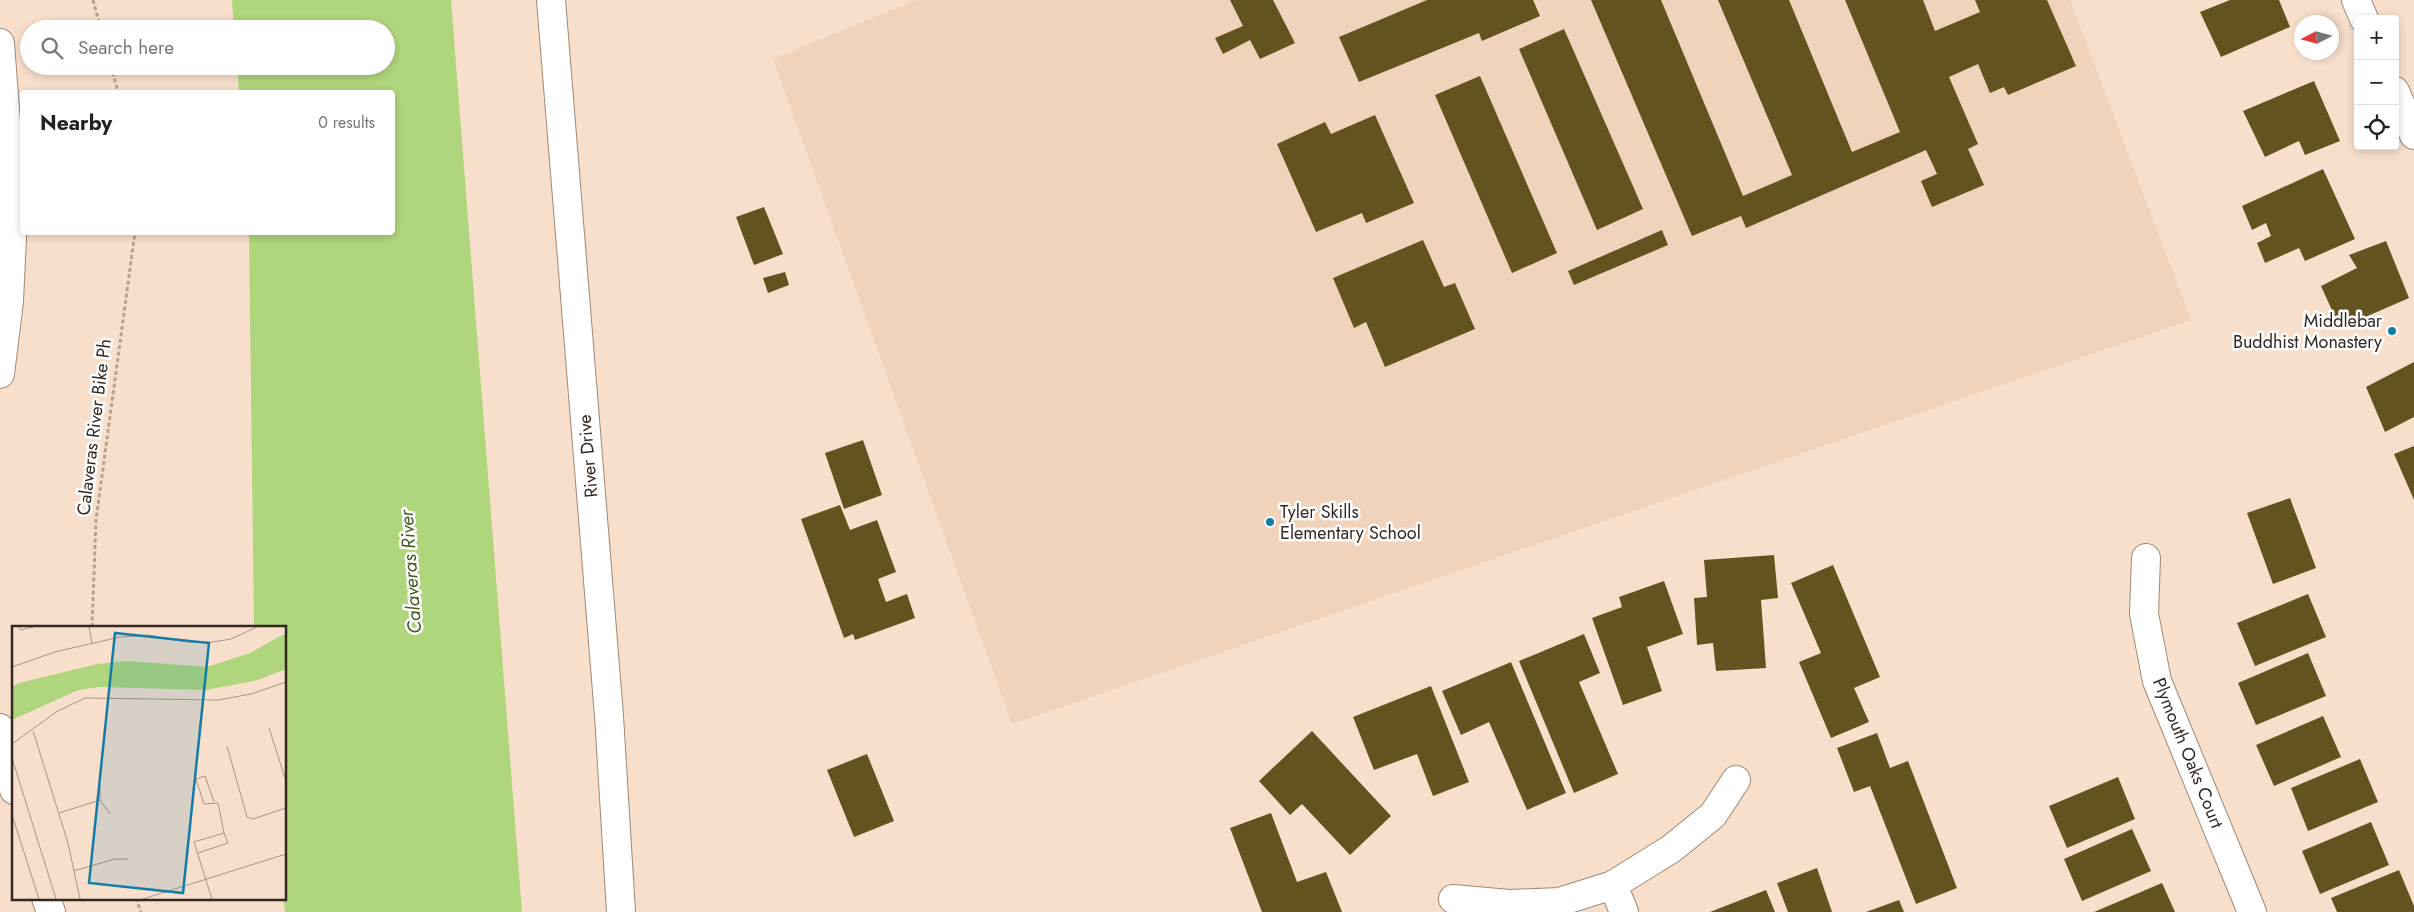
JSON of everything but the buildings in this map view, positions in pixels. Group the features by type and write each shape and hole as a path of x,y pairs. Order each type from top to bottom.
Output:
{"street":[{"name":"River Drive","path":"551,0 609,706 621,912"},
{"path":"2356,0 2362,15"},
{"path":"0,43 13,216 8,301 0,374"},
{"path":"2399,100 2414,135"},
{"name":"Plymouth Oaks Court","path":"2146,558 2144,614 2157,680 2252,912"},
{"path":"0,728 12,781"},
{"path":"1453,899 1509,904 1559,902 1613,885 1671,849 1713,815 1736,780"},
{"path":"1613,885 1624,912"},
{"path":"47,900 51,912"}],"path":[{"path":"93,0 99,20"},
{"path":"113,75 117,90"},
{"name":"Calaveras River Bike Ph","path":"92,626 96,520 135,235"}],"shaded area":[{"name":"Tyler Skills Elementary School","path":"916,0 2070,0 2191,320 1012,724 773,59"}],"water":[{"name":"Calaveras River","path":"232,0 451,0 522,912 285,912 283,900 286,900 286,626 254,626 249,235 395,235 395,90 239,90 238,75 395,75 395,20 233,20"}],"place":[{"name":"Middlebar Buddhist Monastery","path":"2392,331"},
{"name":"Tyler Skills Elementary School","path":"1270,522"}]}
